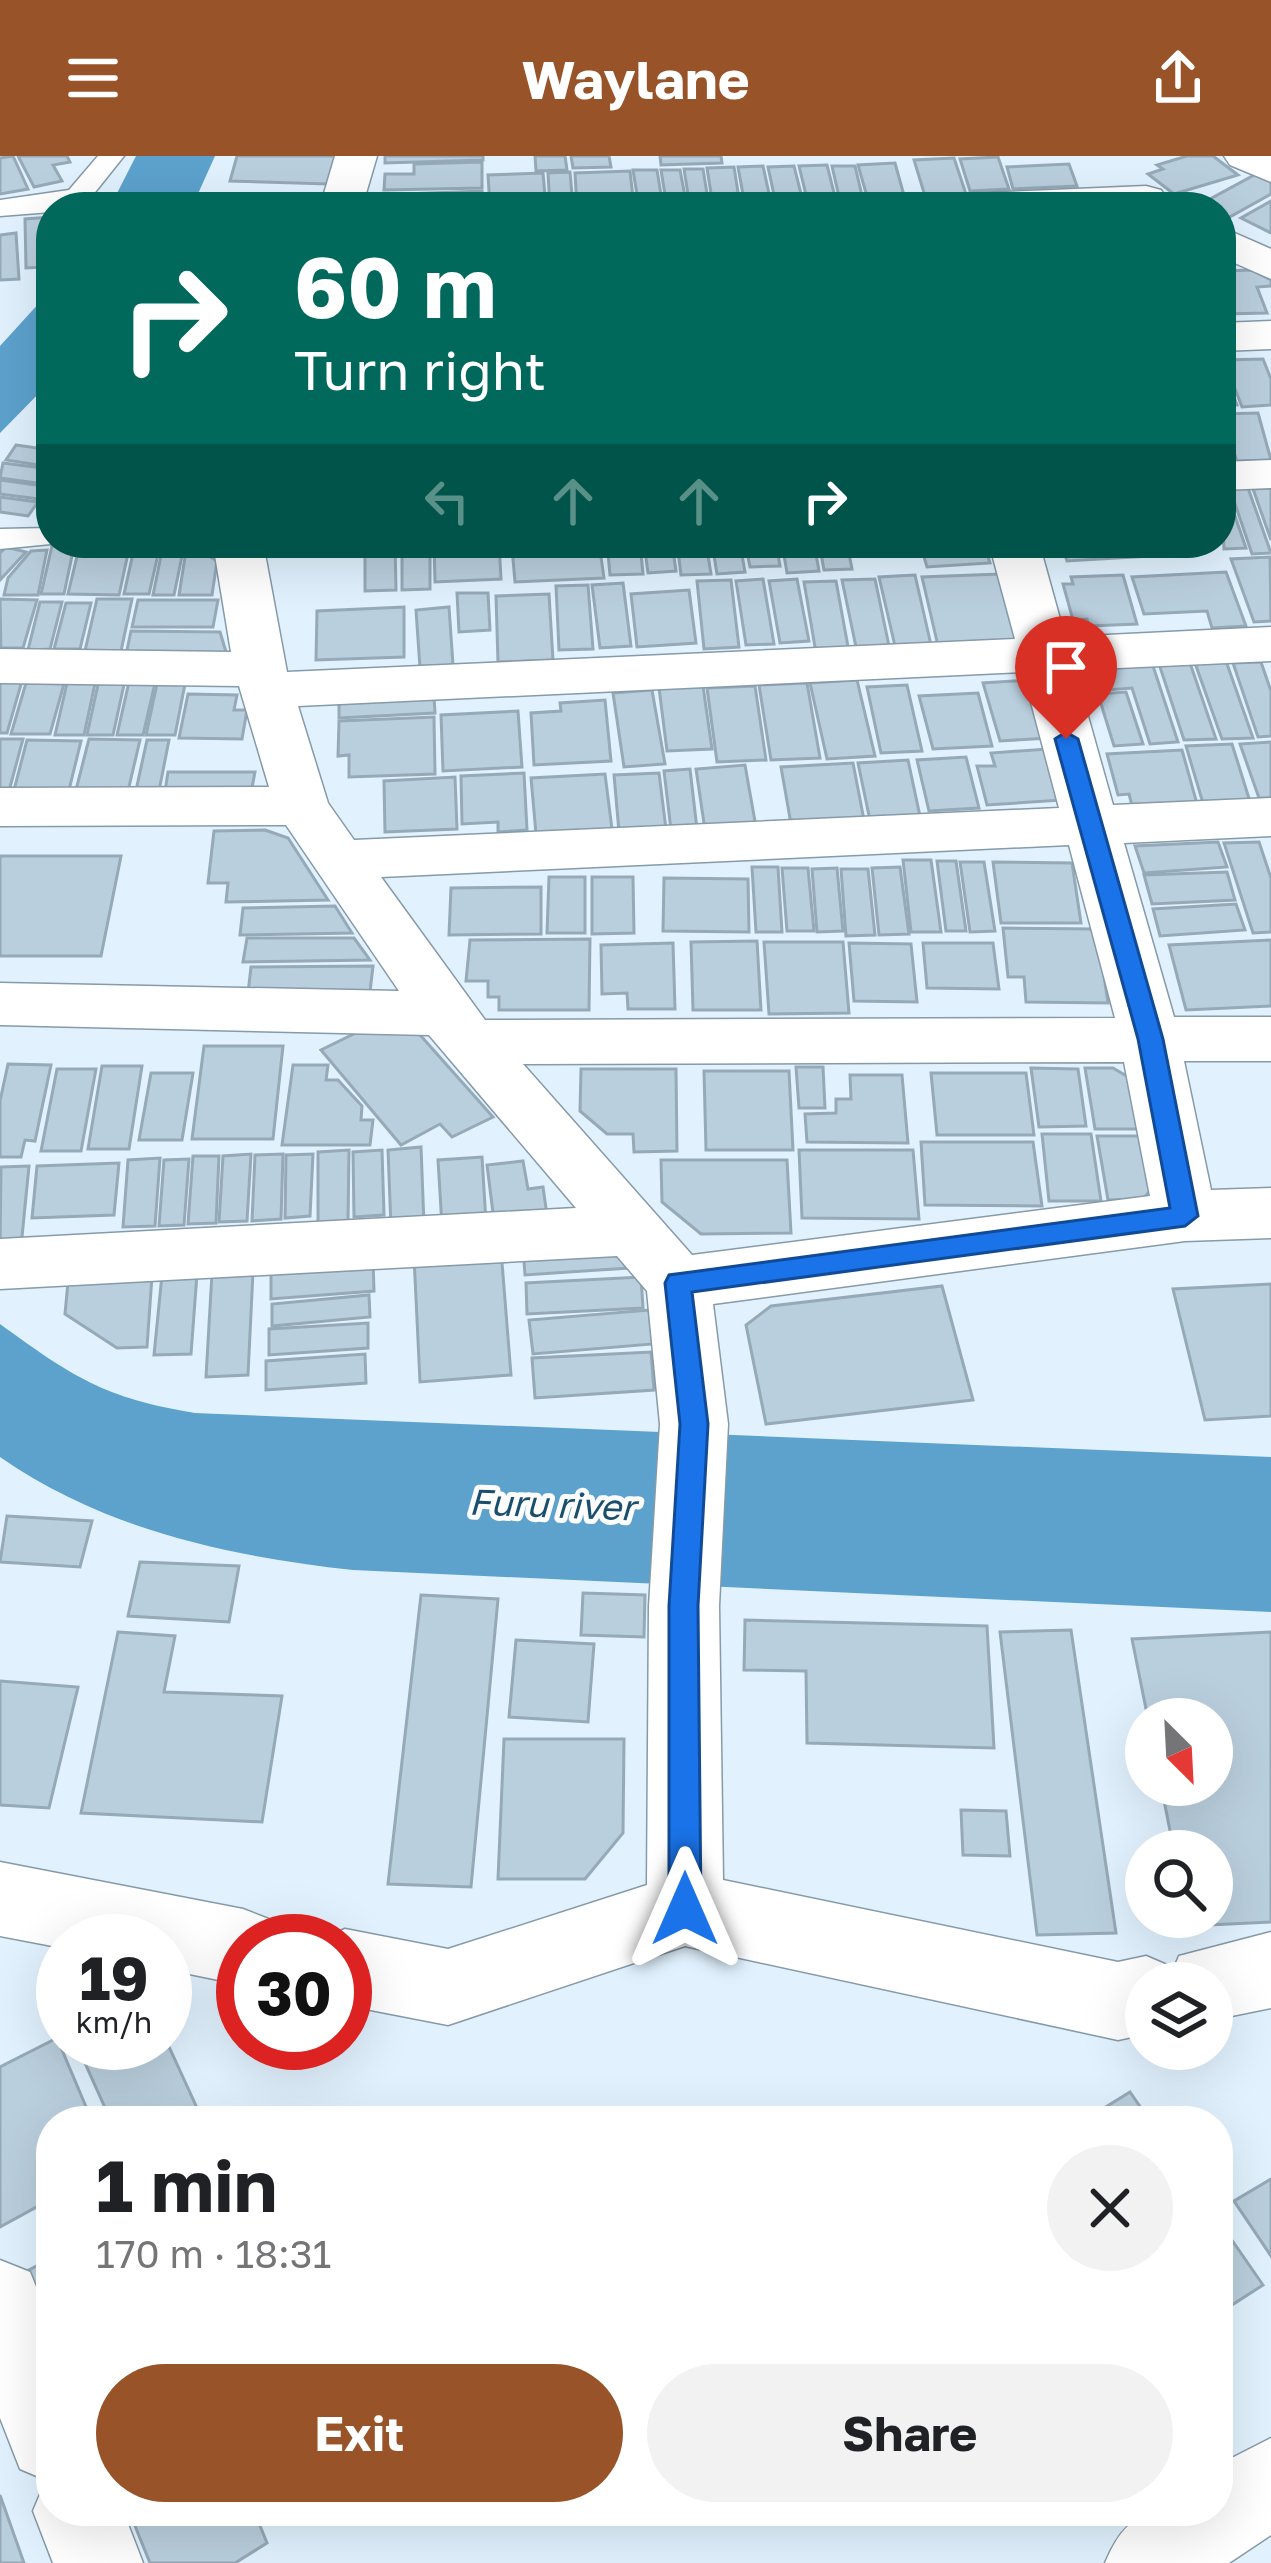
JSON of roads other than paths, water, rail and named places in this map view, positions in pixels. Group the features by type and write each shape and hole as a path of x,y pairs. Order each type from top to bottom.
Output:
{"street":[{"path":"345,192 356,156"},
{"path":"1085,156 1137,192"},
{"path":"1245,156 1271,170"},
{"path":"1236,248 1271,266"},
{"path":"1236,337 1271,335"},
{"path":"1236,475 1271,474"},
{"path":"241,558 263,680 302,806 456,1028 678,1283 694,1424 684,1606 685,1909"},
{"path":"1018,558 1087,823 1150,1039 1185,1216"},
{"path":"0,666 263,680 1046,656 1271,644"},
{"path":"0,807 302,806"},
{"path":"339,860 1271,817"},
{"path":"0,1004 456,1028 1271,1039"},
{"path":"678,1283 1185,1216 1271,1213"},
{"path":"0,1264 632,1230"},
{"path":"0,1899 216,1942"},
{"path":"372,1972 448,1987 685,1909 1125,2000"},
{"path":"1233,1978 1271,1970"},
{"path":"0,2302 36,2398"},
{"path":"1233,2507 1271,2482"},
{"path":"84,2526 98,2563"},
{"path":"1150,2563 1205,2526"}],"lane":[{"path":"88,192 97,186 111,156"},
{"path":"0,208 36,205"},
{"path":"0,538 36,537"}],"water":[{"path":"136,156 215,156 199,192 118,192"},
{"path":"36,306 36,396 0,433 0,346"},
{"name":"Furu river","path":"0,1324 91,1383 136,1400 195,1413 1271,1457 1271,1612 353,1570 214,1547 169,1536 82,1503 0,1457"}]}
